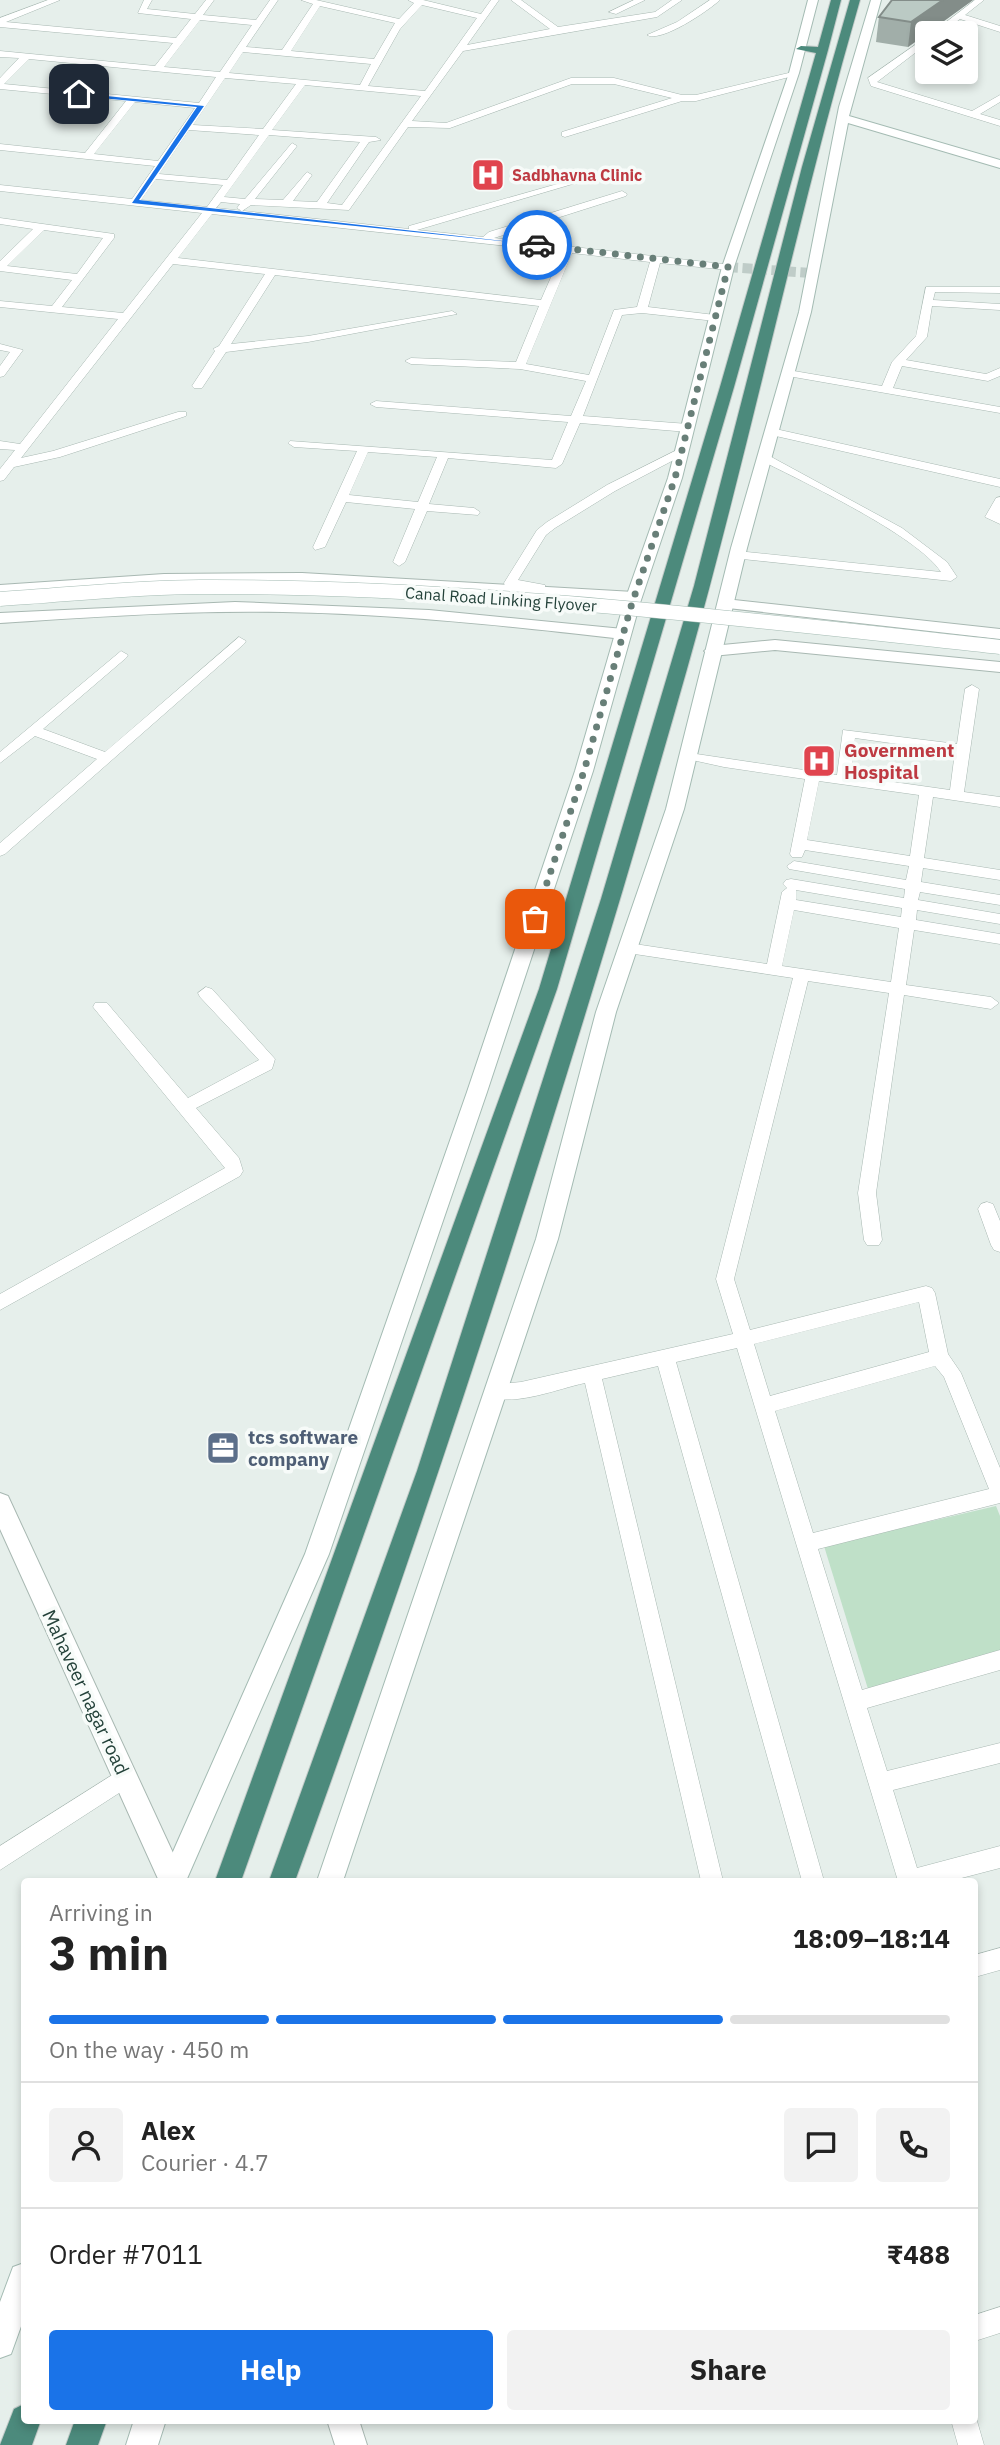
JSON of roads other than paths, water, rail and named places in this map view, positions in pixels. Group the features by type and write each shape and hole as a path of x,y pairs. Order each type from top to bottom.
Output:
{"highway":[{"path":"229,1878 548,989 727,387 836,0"},
{"path":"283,1878 390,1584 528,1163 680,665 758,368 793,215 855,0"},
{"path":"801,49 823,50"},
{"path":"16,2445 24,2424"},
{"path":"82,2445 90,2424"}],"main road":[{"path":"174,1878 317,1554 482,1079 584,771 634,597 681,453 728,267 794,73 813,0"},
{"path":"331,1878 547,1240 606,1012 675,808 737,555 805,312 843,118 876,0"},
{"path":"843,118 1000,164"},
{"path":"0,590 164,579 302,578 634,597"},
{"name":"Canal Road Linking Flyover","path":"0,599 198,586 384,590 583,605 1000,647"},
{"name":"Canal Road Linking Flyover","path":"0,610 189,599 303,600 540,614 1000,658"},
{"path":"725,604 1000,634"},
{"path":"0,618 235,607 368,610 522,622 623,634"},
{"path":"712,651 788,646 1000,667"},
{"name":"Mahaveer nagar road","path":"0,1503 172,1878"},
{"path":"0,2343 21,2286"},
{"path":"142,2445 149,2424"},
{"path":"343,2424 351,2445"}],"street":[{"path":"0,22 56,0"},
{"path":"148,0 141,11 258,23"},
{"path":"158,68 210,0"},
{"path":"135,202 274,0"},
{"path":"305,0 402,22"},
{"path":"217,200 345,208 495,0"},
{"path":"519,0 557,30"},
{"path":"613,12 641,0"},
{"path":"460,50 557,30 657,14 678,0"},
{"path":"651,35 680,24 716,0"},
{"path":"952,21 980,0"},
{"path":"363,87 416,1 483,18"},
{"path":"285,53 318,3"},
{"path":"958,16 1000,29"},
{"path":"0,22 178,41"},
{"path":"915,48 871,80 874,84 975,113 1000,123"},
{"path":"240,49 378,62"},
{"path":"0,54 428,94"},
{"path":"0,85 27,56"},
{"path":"565,134 681,98 696,98 794,73"},
{"path":"0,478 210,210 303,81"},
{"path":"406,124 447,126 571,81 635,82 681,98"},
{"path":"0,85 201,106"},
{"path":"975,113 1000,98"},
{"path":"89,155 132,100"},
{"path":"186,127 393,141"},
{"path":"320,205 366,140"},
{"path":"236,213 292,146"},
{"path":"0,147 161,164"},
{"path":"407,231 600,173"},
{"path":"285,204 307,175"},
{"path":"153,176 228,183"},
{"path":"1,189 487,239 728,267"},
{"path":"487,239 493,234 622,194"},
{"path":"0,221 110,236 54,310"},
{"path":"42,226 0,267 5,270 79,278"},
{"path":"520,366 569,248"},
{"path":"642,310 656,258"},
{"path":"170,260 545,304"},
{"path":"198,387 219,349 272,272"},
{"path":"886,390 898,362 921,337 930,289 1000,290"},
{"path":"928,303 1000,307"},
{"path":"0,304 126,317"},
{"path":"294,443 556,464 593,379 618,312 642,310 715,318"},
{"path":"219,349 308,339 452,314"},
{"path":"0,347 17,350 0,374"},
{"path":"411,361 520,366 593,379"},
{"path":"898,362 988,378 1000,371"},
{"path":"788,373 1000,410"},
{"path":"376,404 688,428"},
{"path":"10,464 56,454 182,414"},
{"path":"771,432 1000,482"},
{"path":"0,445 23,448"},
{"path":"319,547 363,450"},
{"path":"561,594 510,583 541,533 611,488 681,453"},
{"path":"399,562 444,454"},
{"path":"737,555 951,577 950,570 928,552 875,516 764,457"},
{"path":"342,498 474,512"},
{"path":"1000,501 991,517 1000,520"},
{"path":"0,850 239,641"},
{"path":"0,758 121,655"},
{"path":"956,796 972,689"},
{"path":"33,730 106,757"},
{"path":"844,780 848,733 961,749"},
{"path":"688,755 724,764 1000,802"},
{"path":"773,971 813,776"},
{"path":"873,1240 867,1193 928,792"},
{"path":"799,844 1000,875"},
{"path":"794,866 1000,900"},
{"path":"791,884 1000,919"},
{"path":"788,904 1000,939"},
{"path":"628,948 991,1003"},
{"path":"802,975 725,1279 908,1878"},
{"path":"185,1107 267,1065 267,1059 206,993"},
{"path":"0,1303 234,1171 233,1163 101,1007"},
{"path":"987,1209 1000,1245"},
{"path":"496,1391 522,1390 926,1293 939,1357 952,1373 1000,1493 806,1543"},
{"path":"665,1357 812,1878"},
{"path":"764,1406 939,1357"},
{"path":"592,1374 711,1878"},
{"path":"855,1702 1000,1660"},
{"path":"880,1783 1000,1753"},
{"path":"0,1858 125,1777"},
{"path":"920,1878 1000,1857"},
{"path":"978,1965 1000,1959"},
{"path":"978,2327 1000,2320"},
{"path":"965,2424 971,2445"}],"tunnel":[{"path":"728,267 811,273"}],"place":[{"name":"Sadbhavna Clinic","path":"488,175"},
{"name":"Government Hospital","path":"819,761"},
{"name":"tcs software company","path":"223,1448"}]}
